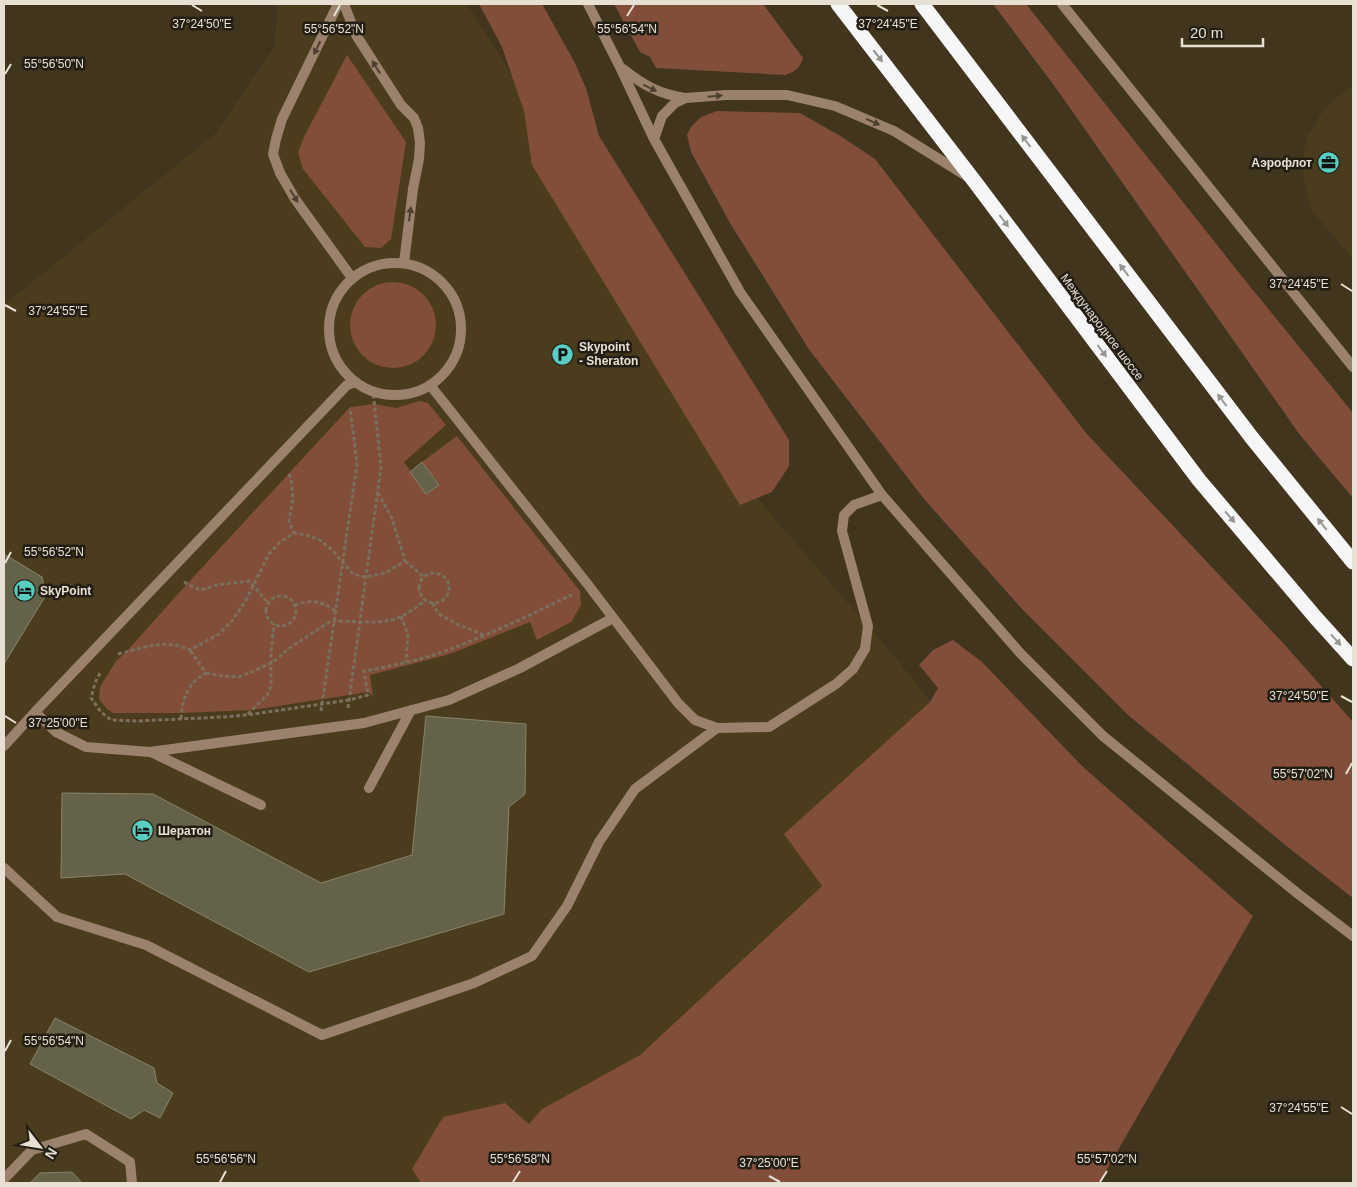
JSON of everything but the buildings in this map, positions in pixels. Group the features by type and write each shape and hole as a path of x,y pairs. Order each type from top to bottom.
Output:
{"highway":[{"name":"Международное шоссе","path":"838,4 975,182 1198,480 1353,659"},
{"path":"922,4 1252,438 1353,562"}],"street":[{"path":"338,4 282,120 273,154 280,173 295,198 352,278"},
{"path":"344,4 356,34 401,105 414,118 418,128 420,159 404,263"},
{"path":"588,4 654,139 740,292 882,495 1021,654 1103,736 1353,936"},
{"path":"1062,4 1353,367"},
{"path":"620,67 639,82 672,96 686,98 726,95 787,95 835,106 894,132 975,182"},
{"path":"654,139 662,116 675,103 686,98"},
{"path":"385,263 404,263 423,268 440,280 453,296 460,315 461,335 456,355 445,372 430,386 402,395 388,395 352,384 333,351 329,331 331,312 339,293 352,278 368,268 385,263"},
{"path":"4,746 352,384"},
{"path":"430,386 589,586 678,703 695,720 717,728 769,727 836,684 853,669 865,649 868,626 842,531 844,516 854,505 882,495"},
{"path":"35,712 56,732 86,747 150,752 364,723 449,700 520,668 613,618"},
{"path":"369,788 411,710"},
{"path":"4,868 57,917 146,945 322,1035 474,983 532,956 567,906 598,842 635,789 717,728"},
{"path":"150,752 261,804"},
{"path":"4,1179 32,1150 86,1134 130,1162 132,1183"}],"path":[{"path":"318,730 357,464 352,384"},
{"path":"345,726 381,467 373,391"},
{"path":"286,469 293,488 289,521 294,533"},
{"path":"378,493 392,518 405,561 424,578"},
{"path":"190,650 219,634 232,620 254,586 269,554 280,542 294,533 320,540 332,550 353,574 366,577 385,572 405,561"},
{"path":"431,573 442,575 449,585 447,596 437,602 426,600 419,591 424,578 431,573"},
{"path":"182,580 201,590 217,585 249,581 268,602"},
{"path":"103,667 95,683 91,698 101,712 111,720 137,721 247,715 349,700 368,695 364,671 442,652 506,627 589,586"},
{"path":"278,596 289,598 294,606 295,614 293,619 283,625 278,626 274,624 268,619 266,614 268,602 278,596"},
{"path":"120,648 114,654 168,643 179,645 190,650 206,672 239,677 271,663 291,647 329,622 378,622 391,620 408,613 426,600"},
{"path":"294,606 315,602 329,606 336,612"},
{"path":"431,602 439,614 459,625 484,635"},
{"path":"401,616 408,635 406,662"},
{"path":"247,715 268,694 271,686 274,624"},
{"path":"181,718 185,694 196,678 206,672"}],"shaded area":[{"path":"278,4 467,4 639,273 687,418 894,656 931,702 785,834 822,886 640,1055 542,1109 529,1125 412,1169 421,1183 4,1183 4,305 215,134 274,48"},
{"path":"479,4 542,4 574,61 586,88 599,136 789,440 789,466 772,492 740,505 532,165 524,111 502,47"},
{"path":"614,4 763,4 803,58 797,69 785,75 656,68 650,57 640,52"},
{"path":"993,4 1026,4 1353,413 1353,498 1300,435 1053,84"},
{"path":"347,55 406,142 391,239 381,248 365,247 303,169 298,152"},
{"name":"Аэрофлот","path":"1352,87 1353,259 1312,211 1303,177 1304,149 1309,134 1320,115 1336,98"},
{"path":"717,111 800,113 842,137 875,159 1086,433 1284,644 1353,722 1353,898 1289,848 1128,715 1022,609 924,499 808,348 730,223 691,152 687,135 691,127 701,117"},
{"path":"393,282 409,285 417,289 429,301 433,309 436,325 433,341 429,349 417,361 409,365 393,368 377,365 369,361 357,349 353,341 350,325 353,309 357,301 369,289 377,285"},
{"path":"420,401 428,403 446,425 404,462 427,494 439,484 422,462 457,436 580,591 581,605 571,622 537,640 530,622 450,654 370,675 373,696 368,692 252,710 113,713 107,709 99,699 100,687 116,661 350,407 375,404 396,408"},
{"path":"953,640 982,662 1082,766 1253,916 1099,1183 421,1183 412,1169 443,1117 505,1103 529,1124 542,1109 640,1055 822,886 784,834 930,702 938,688 919,665 933,650"}],"place":[{"name":"Аэрофлот","path":"1328,163"},
{"name":"Skypoint - Sheraton","path":"563,354"},
{"name":"SkyPoint","path":"24,591"},
{"name":"Шератон","path":"142,831"}]}
